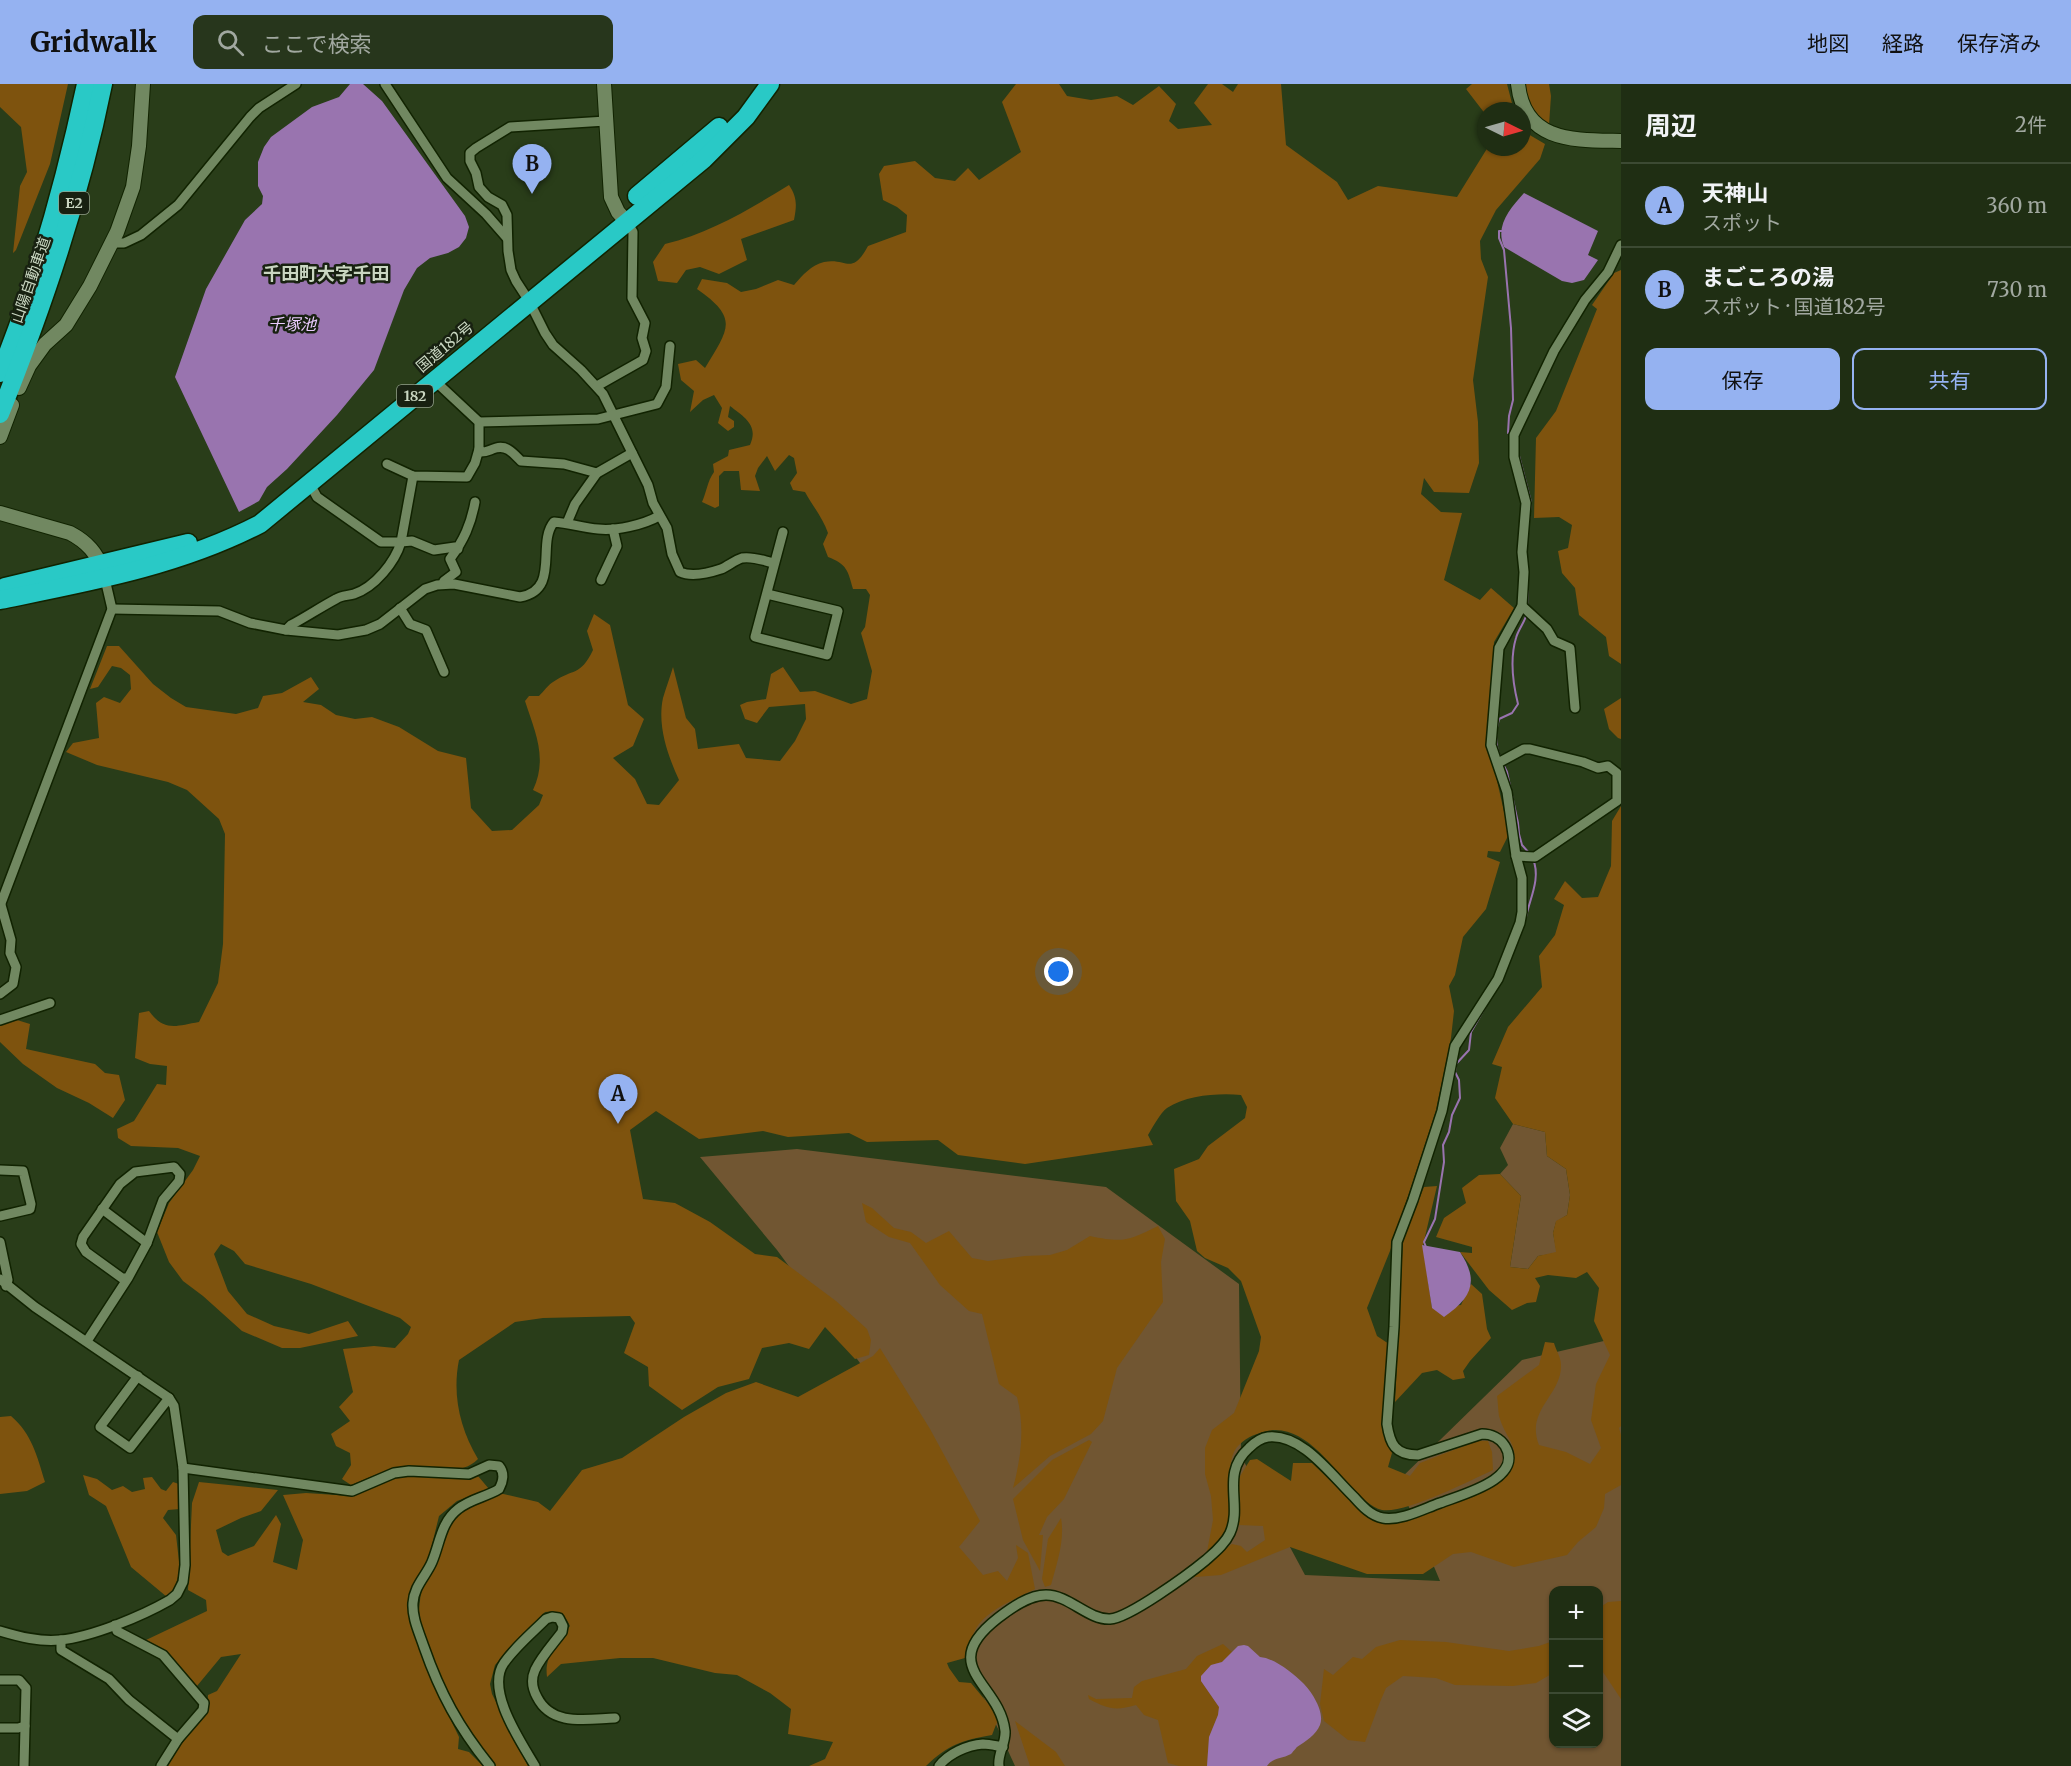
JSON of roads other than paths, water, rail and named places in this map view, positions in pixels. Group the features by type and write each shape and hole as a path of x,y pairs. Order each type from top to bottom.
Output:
{"highway":[{"name":"山陽自動車道","path":"0,414 30,316 45,244 86,84"},
{"name":"山陽自動車道","path":"0,373 60,251 80,182 103,84"},
{"name":"国道182号","path":"0,600 103,572 227,529 253,514 622,217 739,109 758,84"},
{"name":"国道182号","path":"622,217 704,159 746,117 770,84"},
{"name":"国道182号","path":"0,588 103,572 188,555 231,539 260,524 434,380 526,296"}],"street":[{"path":"0,437 20,383 29,366 45,344 66,325 90,286 111,243 133,187 139,146 143,84"},
{"path":"111,243 124,243 141,235 178,205 250,117 296,84"},
{"path":"385,84 447,178 486,214 507,238"},
{"path":"597,386 644,360 646,351 642,338 645,323 632,298 633,232 611,197 604,84"},
{"path":"1518,84 1519,95 1525,109 1540,129 1557,136 1580,140 1621,141"},
{"path":"606,121 510,127 470,153 470,161 479,187 488,197 502,204 507,215 507,238 512,270 545,333 554,345 597,386 613,414 648,485 659,516 667,528 672,554 680,572 686,575 721,569 741,558 754,558 774,563"},
{"path":"999,1766 998,1760 1003,1747 1005,1731 1000,1713 973,1671 971,1660 977,1639 983,1630 1008,1611 1044,1595 1102,1618 1109,1619 1131,1612 1202,1563 1219,1549 1230,1535 1234,1521 1233,1473 1243,1453 1254,1443 1270,1437 1279,1437 1298,1443 1365,1508 1381,1518 1415,1512 1480,1488 1495,1480 1506,1468 1508,1453 1505,1446 1500,1440 1488,1434 1418,1455 1408,1455 1393,1445 1387,1424 1397,1242 1442,1111 1455,1046 1498,979 1520,923 1523,900 1522,878 1516,856 1507,792 1491,745 1497,657 1503,640 1522,606 1524,572 1521,552 1526,503 1514,457 1514,435 1554,351 1585,300 1608,272 1621,245"},
{"path":"434,380 479,422 598,419 657,404 666,387 670,346"},
{"path":"387,464 413,476 467,477 475,464 479,449 479,422"},
{"path":"479,449 481,452 497,447 510,449 521,461 564,464 597,473"},
{"path":"567,523 575,504 597,473 632,453"},
{"path":"286,630 339,597 356,593 374,581 394,558 401,542 413,476"},
{"path":"310,484 317,497 381,542 412,541 434,550 455,547 458,549"},
{"path":"443,584 456,572 450,559 462,543 472,522 475,501"},
{"path":"0,513 79,538 94,552 103,572 112,609 0,905 11,940 10,953 16,967 13,984 0,994"},
{"path":"112,609 219,611 250,623 286,630 323,635 353,634 380,624 425,590 443,584 454,584 520,597 529,596 537,590 543,579 550,528 554,522 599,530 649,521 659,516"},
{"path":"601,580 617,546 613,529"},
{"path":"767,594 838,611 827,655 755,637 783,532"},
{"path":"1522,606 1547,629 1554,641 1570,648 1575,708"},
{"path":"400,608 410,624 426,630 444,672"},
{"path":"1498,763 1524,749 1530,749 1598,768 1608,766 1617,773 1617,801 1535,857 1516,856"},
{"path":"0,1020 50,1003"},
{"path":"87,1341 128,1278 147,1243 163,1200 179,1181 180,1174 174,1167 135,1172 120,1184 83,1237 81,1244 86,1252 122,1278 128,1278"},
{"path":"0,1170 23,1171 31,1204 30,1209 0,1216"},
{"path":"102,1209 147,1243"},
{"path":"0,1242 8,1280 3,1282 35,1307 170,1398 174,1406 183,1468 185,1505 183,1582 177,1594 170,1600 115,1625 62,1640 23,1638 0,1631"},
{"path":"138,1376 100,1427 130,1448 170,1398"},
{"path":"183,1468 352,1491 394,1473 409,1470 468,1474 489,1464 499,1466 504,1476 499,1489 468,1502 446,1521 432,1563 415,1591 413,1604 414,1620 436,1681 467,1738 490,1766"},
{"path":"535,1766 520,1742 505,1709 498,1690 498,1683 503,1664 546,1619 559,1618 564,1626 536,1668 533,1688 538,1700 551,1713 570,1720 615,1718"},
{"path":"115,1625 117,1631 163,1655 204,1703 203,1710 178,1739 161,1766"},
{"path":"62,1640 61,1650 109,1679 129,1700 178,1739"},
{"path":"0,1680 19,1680 26,1688 24,1766"},
{"path":"0,1728 25,1726"},
{"path":"939,1766 950,1755 963,1749 982,1744 1003,1747"}],"water":[{"name":"千塚池","path":"350,84 363,84 382,101 465,216 469,227 466,238 459,247 430,258 417,268 404,290 374,370 337,415 267,487 259,501 239,512 175,377 206,289 245,220 262,204 263,196 258,186 258,162 264,147 271,137 312,107 339,97"},
{"path":"1524,193 1598,231 1588,255 1598,260 1584,280 1572,283 1562,281 1504,247 1501,232 1505,218"},
{"path":"1422,1245 1460,1252 1470,1272 1470,1289 1466,1296 1444,1317 1432,1308"},
{"path":"1244,1645 1260,1657 1283,1667 1303,1683 1319,1708 1320,1725 1313,1735 1291,1754 1267,1766 1207,1766 1209,1737 1219,1707 1201,1681 1201,1676 1211,1665 1222,1662 1238,1646"}],"waterway":[{"path":"1504,231 1499,231 1499,238 1504,250 1511,328 1513,400 1508,433"},
{"path":"1519,456 1531,502 1528,529"},
{"path":"1527,544 1527,562"},
{"path":"1527,607 1528,583"},
{"path":"1501,759 1496,739 1497,729 1499,719 1512,713 1518,704 1513,654 1517,635 1526,616"},
{"path":"1503,764 1507,772 1522,845 1530,854"},
{"path":"1526,917 1536,873 1533,859"},
{"path":"1426,1247 1424,1242 1435,1219 1444,1162 1443,1145 1460,1098 1459,1080 1455,1072 1456,1064 1469,1050 1471,1032 1486,1006"}],"place":[{"name":"まごころの湯","path":"532,194"},
{"name":"天神山","path":"618,1124"}],"district":[{"name":"千田町大字千田","path":"326,274"}]}
